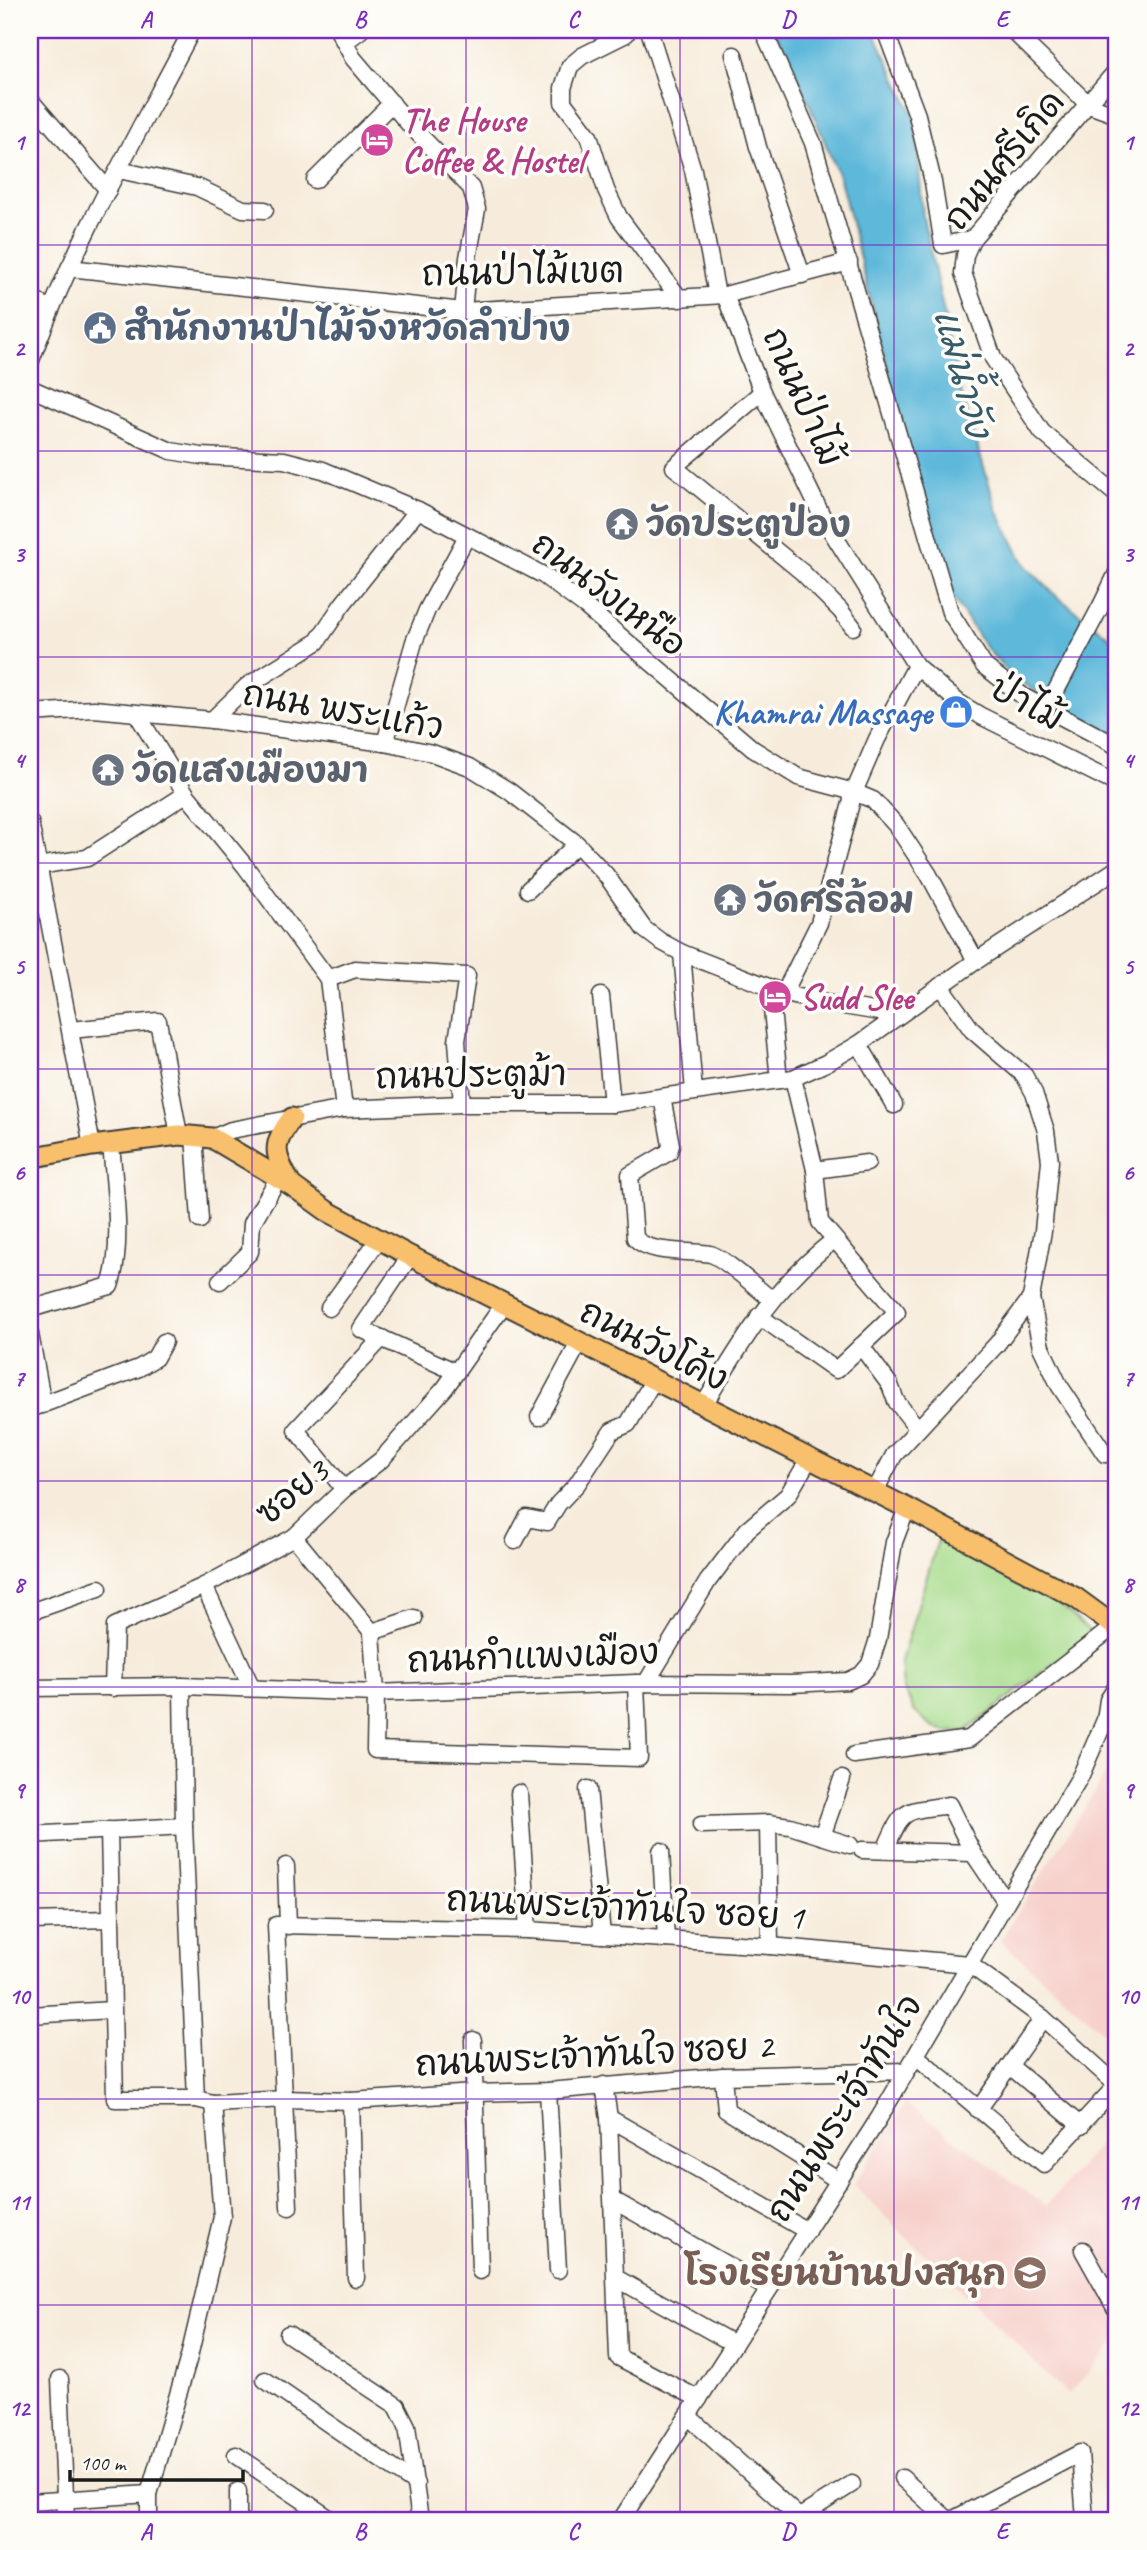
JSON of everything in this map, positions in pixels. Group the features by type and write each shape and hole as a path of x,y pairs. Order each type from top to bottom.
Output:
{"main road":[{"path":"285,1181 276,1148 278,1136 292,1118"},
{"name":"ถนนประตูม้า","path":"30,1158 102,1145 195,1136"},
{"name":"ถนนวังโค้ง","path":"195,1136 285,1181 327,1211 410,1256 653,1381 810,1457 1076,1598 1114,1633"}],"street":[{"path":"30,363 69,268 192,30"},
{"path":"361,30 342,36 354,58 471,188 477,209 468,258 463,312"},
{"name":"ถนนป่าไม้","path":"649,30 693,170 721,295 762,392 823,517 916,666"},
{"path":"763,30 813,143 950,612 984,666 1024,698 1117,746"},
{"path":"885,30 917,115 933,182 943,245 972,239"},
{"path":"1012,30 1089,105 1117,115"},
{"path":"626,34 582,56 570,66 563,88 564,102 589,136 606,190 619,217 680,299"},
{"path":"734,55 758,147 802,275"},
{"name":"ถนนศรีเกิด","path":"1117,70 972,239 965,255 963,273 993,358 1042,432 1117,495"},
{"path":"30,100 108,190"},
{"path":"315,180 392,103"},
{"path":"119,170 197,187 243,209 265,211"},
{"name":"ถนนป่าไม้เขต","path":"69,268 463,312 721,295 849,262"},
{"path":"30,296 50,309"},
{"name":"ถนนวังเหนือ","path":"30,388 171,451 201,456 285,460 323,470 418,510 543,575 586,607 753,749 798,777 873,800 896,825 929,875 976,961"},
{"path":"762,392 674,467 802,572 853,627"},
{"path":"212,720 247,686 317,642 342,605 418,510"},
{"path":"385,743 414,642 427,610 467,536"},
{"path":"1028,741 1117,573"},
{"path":"759,1316 836,1370 897,1312 820,1222 815,1170 786,1079 777,991 819,923 854,792 877,739 916,666"},
{"name":"ป่าไม้","path":"916,666 958,702 1028,741 1116,783"},
{"name":"ถนน พระแก้ว","path":"30,713 94,709 212,720 385,743 432,753 470,767 509,791 578,844 606,875 644,929 660,941 682,953 777,991 813,1001 898,1015"},
{"path":"137,714 187,794 328,979 344,1109"},
{"path":"38,866 87,858 187,794"},
{"path":"30,822 71,1030 102,1145 116,1232 110,1286 30,1309"},
{"path":"528,890 578,844"},
{"name":"ถนนประตูม้า","path":"195,1136 344,1109 462,1104 612,1104 786,1079 827,1063 859,1044 976,961 1117,869"},
{"path":"682,953 694,1091"},
{"path":"328,979 355,969 467,976 457,1041 462,1104"},
{"path":"940,986 972,1030 1024,1075 1034,1093 1046,1131 1050,1161 1043,1231 1031,1298 1041,1348 1059,1385 1105,1454 1117,1453"},
{"path":"601,996 612,1104"},
{"path":"71,1030 159,1021 195,1136 200,1220"},
{"path":"859,1044 894,1105"},
{"path":"662,1097 671,1145 669,1152 630,1175 635,1238 639,1243 671,1251 714,1254 772,1300"},
{"path":"815,1170 867,1163"},
{"path":"220,1281 250,1252 252,1223 285,1181"},
{"path":"329,1308 379,1239"},
{"path":"703,1406 759,1316 795,1272 834,1240"},
{"path":"410,1256 361,1329 456,1371"},
{"path":"875,1491 894,1455 997,1344 1031,1298"},
{"name":"ซอย3","path":"113,1688 115,1626 204,1587 294,1537 344,1489 381,1460 445,1388 504,1304"},
{"path":"30,1334 37,1407 139,1367 155,1358 164,1342"},
{"path":"344,1489 296,1430 382,1338"},
{"path":"539,1417 579,1343"},
{"path":"861,1346 890,1385 896,1401 918,1429"},
{"path":"515,1541 527,1518 547,1522 550,1520 558,1504 577,1484 612,1431 628,1424 653,1381"},
{"path":"294,1537 372,1632 376,1693 375,1750 639,1758 641,1683 708,1581 747,1530 788,1495 810,1457"},
{"name":"ถนนกำแพงเมือง","path":"30,1688 182,1686 376,1693 641,1683 791,1684 848,1681 862,1675 870,1664 878,1639 894,1542 907,1507"},
{"path":"204,1587 252,1688"},
{"path":"30,1612 99,1588"},
{"path":"372,1632 414,1618"},
{"path":"855,1755 969,1739 1114,1633"},
{"path":"182,1686 184,1826 196,2099"},
{"name":"ถนนพระเจ้าทันใจ","path":"621,2520 916,2056 1081,1775 1111,1715 1108,1700 1117,1686"},
{"path":"822,1836 842,1779"},
{"path":"588,1788 602,1935"},
{"path":"519,1793 528,1930"},
{"path":"885,1850 898,1819 909,1811 948,1805 972,1853 1006,1902"},
{"path":"768,1824 770,1946"},
{"path":"701,1825 790,1826 856,1848 972,1853"},
{"path":"30,1835 184,1826"},
{"name":"ถนนพระเจ้าทันใจ ซอย 2","path":"109,1830 115,2099 196,2099 213,2103 285,2099 351,2101 475,2092 548,2091 723,2076 906,2071"},
{"path":"661,1851 667,1940"},
{"path":"286,1866 282,1925 289,2207"},
{"path":"30,1921 111,1919"},
{"name":"ถนนพระเจ้าทันใจ ซอย 1","path":"282,1925 528,1930 770,1946 970,1964"},
{"path":"916,2056 1044,2164 1116,2085 1043,2018 970,1964"},
{"path":"30,2015 112,2010"},
{"path":"978,2110 1043,2018"},
{"path":"473,2040 480,2271"},
{"path":"1010,2066 1081,2126"},
{"path":"723,2076 726,2110 839,2180"},
{"path":"604,2085 608,2118 618,2357 699,2399"},
{"path":"548,2091 558,2270"},
{"path":"351,2101 356,2278"},
{"path":"149,2520 149,2494 189,2357 222,2217 213,2103"},
{"path":"608,2118 807,2231"},
{"path":"612,2200 769,2289"},
{"path":"1083,2250 1117,2311"},
{"path":"616,2278 734,2344"},
{"path":"288,2334 397,2406 407,2427 420,2520"},
{"path":"60,2379 66,2520"},
{"path":"265,2380 416,2484"},
{"path":"688,2416 799,2519 852,2484"},
{"path":"902,2479 950,2520 1080,2453 1085,2520"},
{"path":"236,2455 332,2520"},
{"path":"238,2491 238,2520"},
{"path":"30,2502 149,2494"}],"shaded area":[{"path":"1117,1757 1117,2045 1000,1940"},
{"name":"โรงเรียนบ้านปงสนุก","path":"905,2103 1046,2206 1117,2125 1117,2340 1068,2395 853,2185"}],"green space":[{"path":"939,1537 1047,1593 1092,1633 966,1731 946,1732 929,1725 914,1711 903,1687 901,1661"}],"water":[{"path":"774,30 873,30 915,118 923,217 962,396 997,510 1025,565 1054,594 1117,643 1117,738 1067,712 1012,676 986,648 952,596 911,461 840,179 799,79"}],"place":[{"name":"The House Coffee & Hostel","path":"377,140"},
{"name":"สำนักงานป่าไม้จังหวัดลำปาง","path":"100,328"},
{"name":"วัดประตูป่อง","path":"622,524"},
{"name":"Khamrai Massage","path":"956,712"},
{"name":"วัดแสงเมืองมา","path":"108,770"},
{"name":"วัดศรีล้อม","path":"730,900"},
{"name":"Sudd Slee","path":"775,997"},
{"name":"โรงเรียนบ้านปงสนุก","path":"1030,2273"}],"water label":[{"name":"แม่น้ำวัง","path":"963,373"}]}
